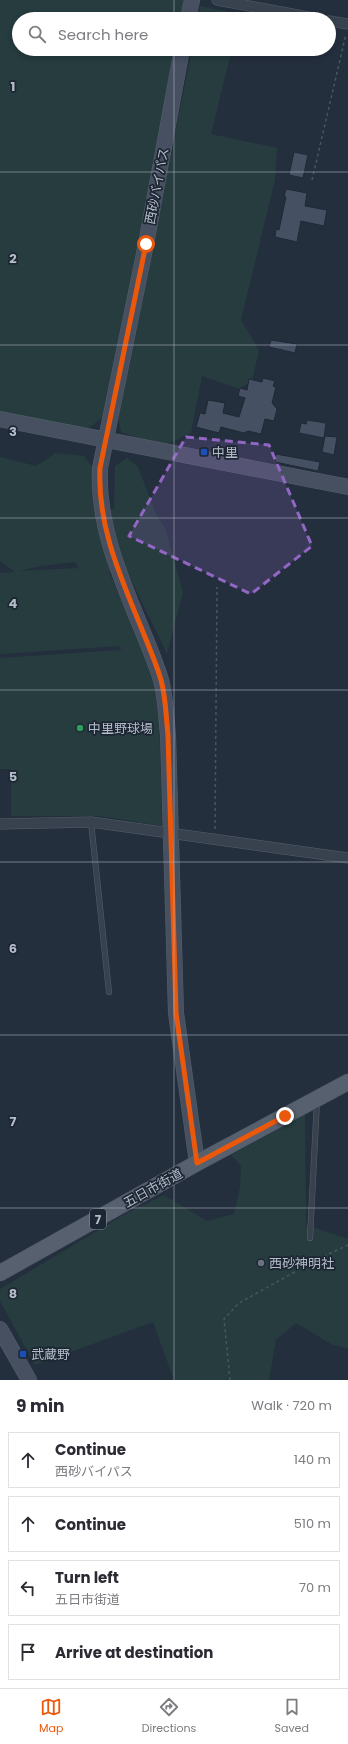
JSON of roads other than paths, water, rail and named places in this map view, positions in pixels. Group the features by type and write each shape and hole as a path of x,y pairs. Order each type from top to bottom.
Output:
{"main road":[{"name":"五日市街道","path":"0,1273 197,1163 348,1082"}],"street":[{"path":"189,12 192,0"},
{"path":"217,0 281,12"},
{"path":"336,24 347,29"},
{"name":"西砂バイパス","path":"181,56 144,252 100,468 99,491 102,518 116,565 157,668 165,696 168,735 176,1013 197,1163"},
{"path":"0,419 348,487"},
{"path":"0,824 91,822 348,858"},
{"path":"0,1329 29,1380"}],"lane":[{"path":"91,822 109,992"},
{"path":"310,1238 318,1098"}],"place":[{"name":"中里","path":"204,452"},
{"name":"中里野球場","path":"80,728"},
{"name":"西砂神明社","path":"261,1263"},
{"name":"武蔵野","path":"23,1354"}]}
